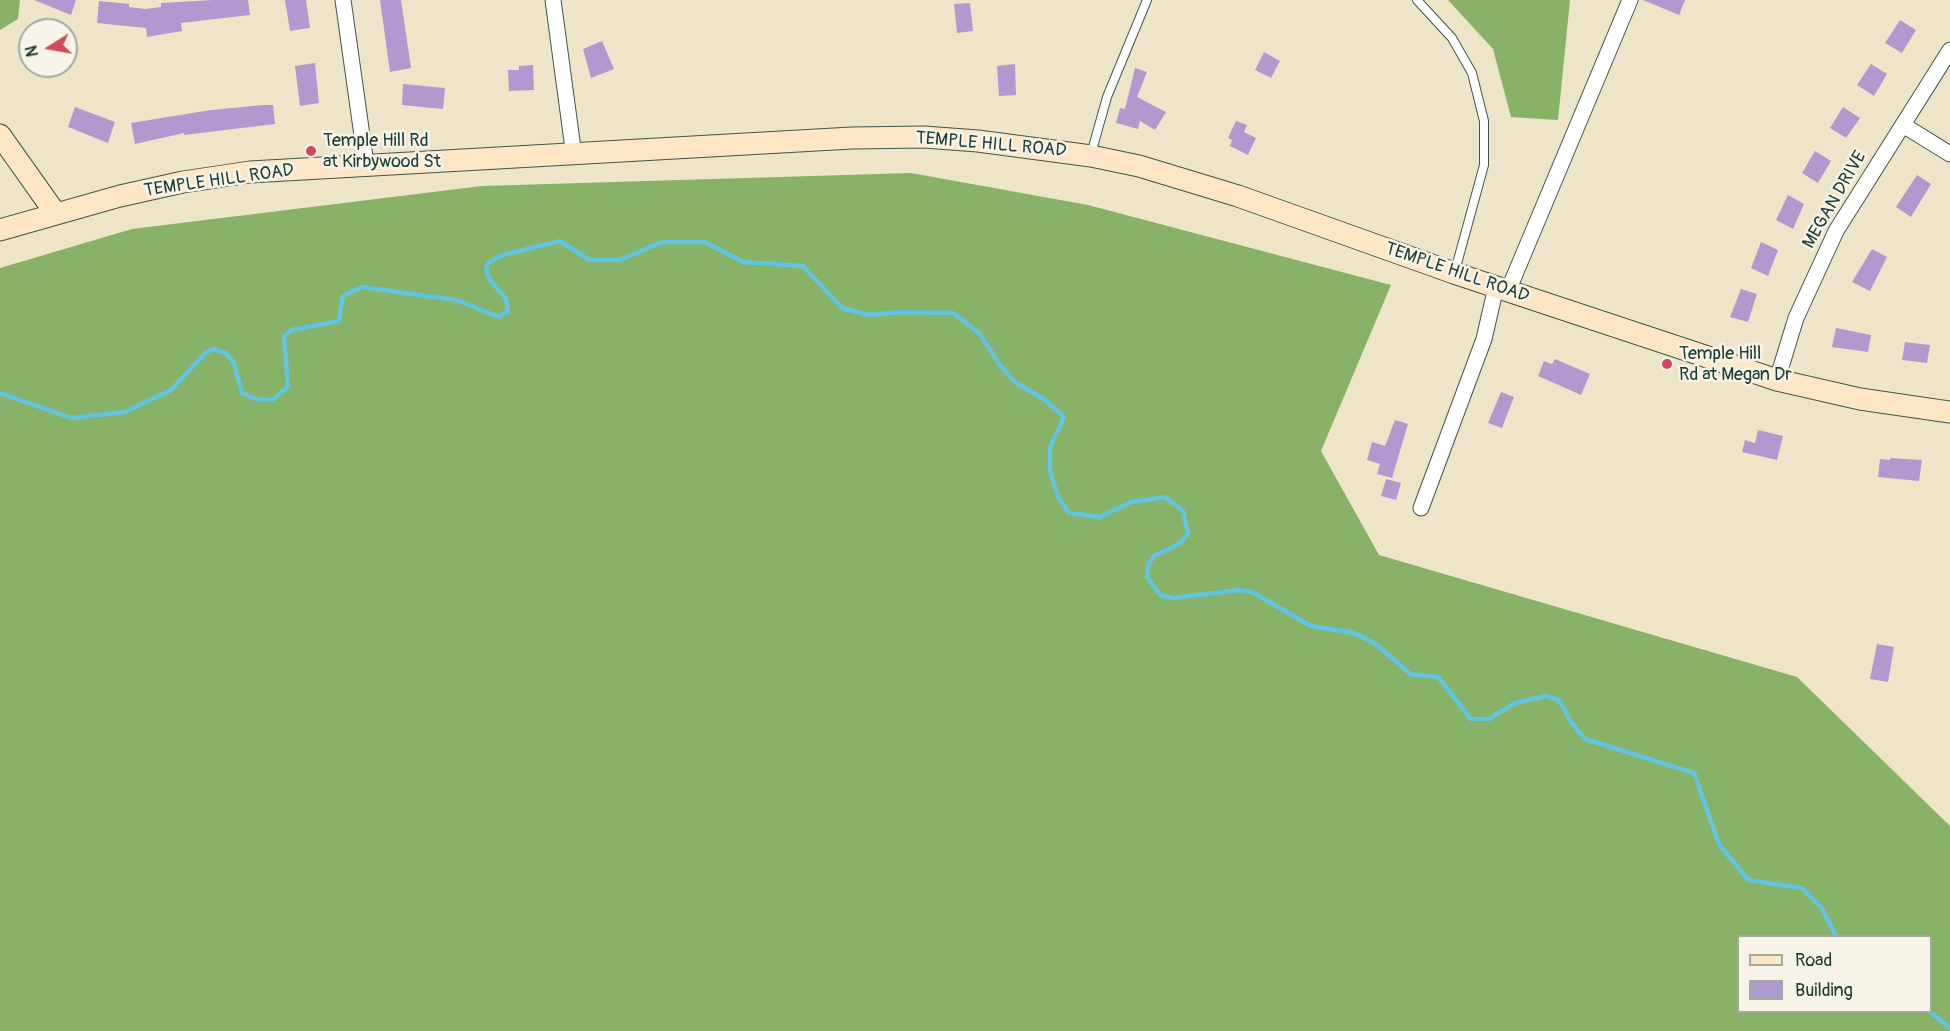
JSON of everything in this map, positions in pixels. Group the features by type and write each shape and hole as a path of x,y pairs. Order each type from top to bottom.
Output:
{"main road":[{"path":"0,135 56,214"},
{"name":"TEMPLE HILL ROAD","path":"0,230 183,182 249,172 366,164 574,156 828,139 924,137 989,142 1091,156 1139,166 1238,196 1454,273 1777,380 1860,399 1950,412"}],"street":[{"path":"343,0 366,164"},
{"path":"553,0 574,156"},
{"path":"1421,508 1502,289 1629,0"},
{"name":"MEGAN DRIVE","path":"1777,380 1796,318 1836,231 1950,50"},
{"path":"1903,125 1950,154"}],"lane":[{"path":"1091,156 1107,97 1147,0"},
{"path":"1417,0 1452,38 1472,73 1484,121 1486,148 1482,177 1454,273"}],"green space":[{"path":"0,0 20,0 18,19 0,30"},
{"path":"1448,0 1570,0 1558,120 1511,117 1493,49"},
{"path":"911,173 1088,205 1391,285 1321,451 1379,555 1797,677 1950,826 1950,1031 0,1031 0,268 132,229 482,186"}],"building":[{"path":"34,0 76,0 71,15"},
{"path":"248,0 250,15 181,23 182,31 147,37 146,28 97,23 99,1 129,4 129,7 145,9 161,7 161,3"},
{"path":"285,0 306,0 310,28 290,31"},
{"path":"380,0 401,0 411,68 390,72"},
{"path":"1643,0 1685,0 1679,15"},
{"path":"970,3 973,31 957,33 954,4"},
{"path":"1900,20 1916,30 1902,53 1885,43"},
{"path":"602,41 614,69 591,78 583,49"},
{"path":"1264,52 1280,61 1271,78 1255,70"},
{"path":"315,63 319,103 300,106 295,66"},
{"path":"1015,64 1016,95 999,96 997,66"},
{"path":"1871,64 1887,74 1874,96 1857,85"},
{"path":"533,65 534,90 509,91 508,70 519,70 519,66"},
{"path":"1135,68 1147,72 1137,97 1166,112 1155,130 1140,121 1138,129 1116,123 1120,108 1125,109"},
{"path":"403,84 445,88 443,109 402,105"},
{"path":"273,105 275,124 184,135 184,133 135,144 131,123 211,110"},
{"path":"75,107 115,122 108,143 68,127"},
{"path":"1843,107 1860,118 1846,138 1830,128"},
{"path":"1236,121 1247,125 1244,132 1256,138 1248,155 1230,146 1232,140 1228,138"},
{"path":"1815,151 1831,161 1818,183 1802,173"},
{"path":"1917,175 1931,184 1911,217 1896,207"},
{"path":"1788,195 1804,204 1793,229 1776,220"},
{"path":"1761,242 1778,250 1768,276 1751,268"},
{"path":"1872,249 1887,257 1870,291 1852,282"},
{"path":"1741,289 1757,294 1748,322 1730,317"},
{"path":"1836,328 1871,335 1868,352 1832,347"},
{"path":"1905,342 1930,345 1927,363 1902,360"},
{"path":"1555,359 1590,374 1581,395 1538,376 1544,361 1552,364"},
{"path":"1501,392 1514,397 1502,428 1488,423"},
{"path":"1395,420 1408,424 1392,478 1377,474 1380,464 1367,460 1372,442 1385,446"},
{"path":"1758,430 1783,436 1777,460 1742,452 1745,440 1755,443"},
{"path":"1890,458 1922,460 1919,481 1878,477 1880,459 1890,460"},
{"path":"1386,479 1401,483 1396,500 1381,496"},
{"path":"1877,644 1894,647 1888,682 1870,679"}],"waterway":[{"path":"0,393 71,418 125,412 171,390 205,353 213,349 226,353 234,363 242,393 258,400 272,400 288,387 284,337 291,330 339,321 343,296 362,287 456,300 499,317 508,311 506,299 490,280 486,270 488,263 503,255 560,241 589,260 620,260 662,242 705,242 743,262 803,266 842,308 868,315 900,312 953,313 979,333 1000,365 1015,382 1045,400 1064,417 1050,447 1050,472 1059,499 1069,513 1100,517 1131,502 1165,497 1183,511 1188,534 1179,544 1154,556 1148,565 1147,577 1160,595 1173,598 1239,590 1252,592 1311,626 1354,633 1376,644 1410,674 1438,677 1471,719 1489,719 1515,703 1546,696 1559,700 1571,722 1585,739 1694,773 1719,844 1748,880 1802,888 1821,907 1835,935"},
{"path":"1931,1013 1950,1028"}],"place":[{"name":"Temple Hill Rd at Kirbywood St","path":"311,151"},
{"name":"Temple Hill Rd at Megan Dr","path":"1667,364"}]}
